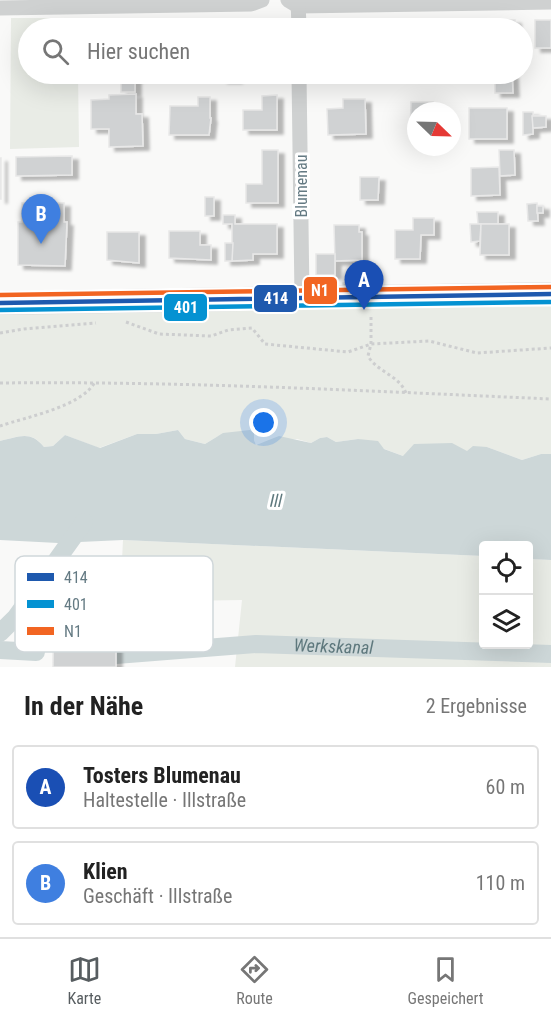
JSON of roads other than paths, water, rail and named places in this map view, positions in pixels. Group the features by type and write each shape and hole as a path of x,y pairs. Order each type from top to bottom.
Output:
{"main road":[{"path":"0,303 551,294"}],"street":[{"path":"0,8 251,4 262,0"},
{"path":"297,18 295,2 551,2"},
{"name":"Blumenau","path":"299,84 302,298"}],"water":[{"name":"Ill","path":"178,430 185,439 205,444 223,433 250,430 254,433 256,445 279,436 311,443 327,437 336,442 358,439 378,441 384,449 403,456 414,444 452,443 467,451 473,446 487,447 522,460 541,454 551,454 551,560 533,559 533,541 479,541 479,556 123,540 58,543 0,540 0,441 24,436 34,438 44,447 53,446 65,435 100,448 137,434 156,434"}],"waterway":[{"path":"60,556 84,522"},
{"path":"0,633 15,618"},
{"name":"Werkskanal","path":"213,647 256,644 551,654"},
{"name":"Werkskanal","path":"0,650 15,651"},
{"name":"Werkskanal","path":"116,655 154,652"}],"place":[{"name":"Klien","path":"41,244"},
{"name":"Tosters Blumenau","path":"364,310"}]}
